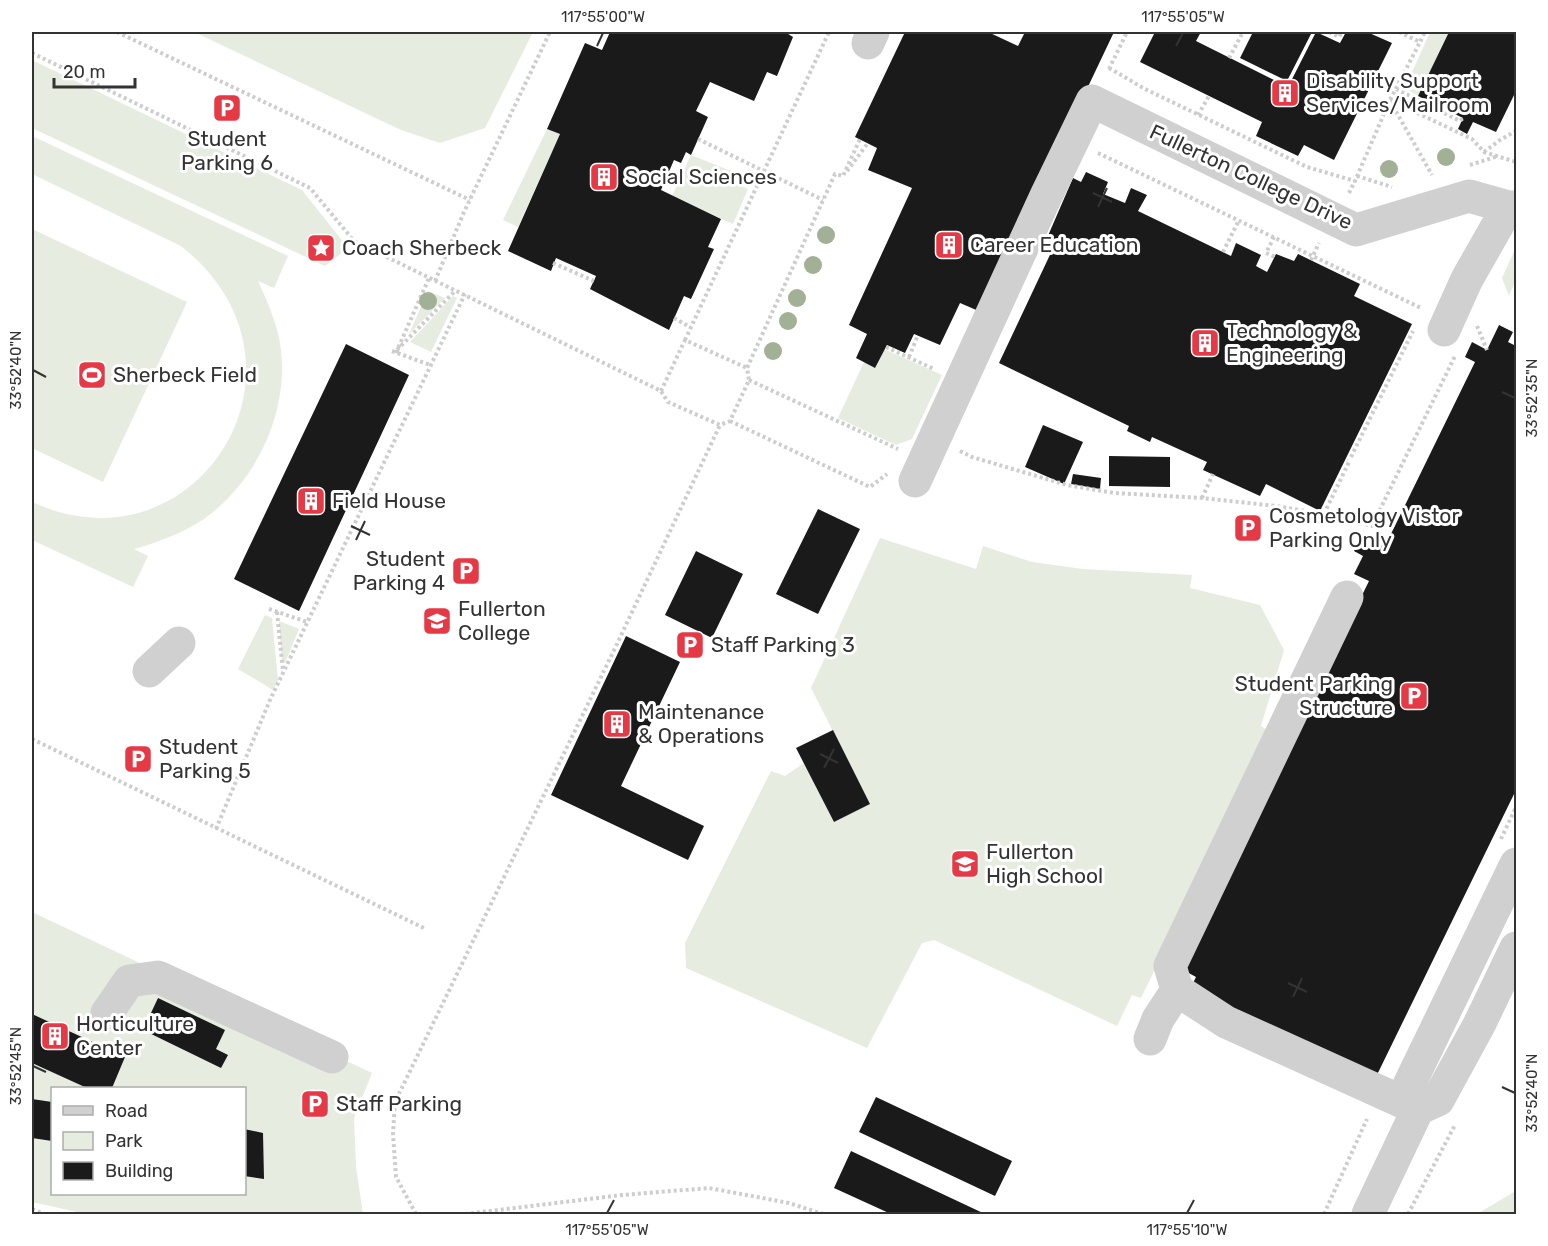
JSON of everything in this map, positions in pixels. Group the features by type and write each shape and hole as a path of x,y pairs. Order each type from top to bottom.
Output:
{"street":[{"path":"917,460 1092,101"},
{"name":"Fullerton College Drive","path":"1092,101 1344,225 1469,196 1512,207"},
{"path":"1447,332 1467,279 1512,207"},
{"path":"1347,597 1170,966 1177,990 1226,1022 1418,1109"},
{"path":"149,670 178,643"},
{"path":"1418,1109 1409,1085 1515,873"},
{"path":"1480,1023 1470,1018 1465,1011 1467,1002 1516,903"},
{"path":"1368,1215 1418,1109 1438,1100 1480,1023 1516,948"},
{"path":"107,1013 129,981 158,977 332,1057"},
{"path":"1150,1039 1158,1019 1177,990"}],"path":[{"path":"117,32 470,200"},
{"path":"435,281 470,200 550,32"},
{"path":"661,391 829,32"},
{"path":"1092,101 1127,32"},
{"path":"1229,58 1243,32"},
{"path":"1329,32 1339,37 1342,32"},
{"path":"1399,32 1420,42"},
{"path":"1312,258 1344,225 1355,181 1390,100 1425,32"},
{"path":"32,53 310,188 354,241 661,391 668,402 720,425"},
{"path":"1109,68 1145,89 1307,166 1355,181"},
{"path":"1396,88 1460,121 1463,118"},
{"path":"1198,115 1209,96"},
{"path":"1390,100 1472,139 1484,152 1516,162"},
{"path":"1390,100 1433,176"},
{"path":"1484,152 1516,131"},
{"path":"698,139 823,200"},
{"path":"843,176 860,139"},
{"path":"1073,140 1274,237 1312,258 1424,309 1447,332"},
{"path":"843,176 868,143"},
{"path":"416,1215 396,1177 393,1134 395,1102 617,644 720,425 730,421 749,380 747,368 835,174 843,176"},
{"path":"1223,252 1239,220"},
{"path":"1274,237 1266,253 1275,257"},
{"path":"553,263 594,281"},
{"path":"395,351 429,278"},
{"path":"395,351 456,290"},
{"path":"216,829 270,700 465,294"},
{"path":"674,318 690,327"},
{"path":"1324,514 1349,459 1447,332 1475,321 1487,350"},
{"path":"749,380 917,460 956,456 960,451 972,457 1067,485 1115,493 1202,498 1276,506 1324,514 1372,526 1447,332"},
{"path":"909,357 918,335"},
{"path":"685,340 747,368"},
{"path":"886,347 937,370"},
{"path":"395,351 430,366"},
{"path":"730,421 870,487"},
{"path":"1202,498 1213,474"},
{"path":"269,609 307,622"},
{"path":"277,612 284,673"},
{"path":"32,740 426,929"},
{"path":"465,1215 611,1196 709,1188 789,1203 823,1215"},
{"path":"32,1209 44,1215"}],"green space":[{"path":"194,32 533,32 485,128 440,143 401,130"},
{"path":"1430,32 1449,32 1418,96 1405,88"},
{"path":"32,60 302,190 348,248 325,266 32,128"},
{"path":"547,129 560,134 518,227 503,220"},
{"path":"32,136 288,256 274,288 258,281 276,326 282,358 277,408 260,455 230,496 212,513 175,535 134,549 148,556 133,587 32,540 32,502 92,518 146,511 191,486 225,447 243,399 244,346 224,294 181,246 32,174"},
{"path":"691,155 741,175 737,184 748,189 733,224 672,196"},
{"name":"Sherbeck Field","path":"32,229 187,302 103,482 32,448"},
{"path":"1516,247 1516,280 1509,296 1502,278"},
{"path":"428,291 445,298 409,334"},
{"path":"453,296 457,298 431,352 410,342"},
{"path":"884,349 942,375 912,439 896,445 838,418 864,362 875,368"},
{"path":"880,538 976,569 983,546 1032,562 1083,569 1192,575 1190,588 1260,605 1284,650 1261,726 1270,732 1141,998 1132,995 1117,1026 934,940 922,943 867,1048 686,968 685,943 771,771 785,776 804,763 834,822 870,804 811,688"},
{"path":"265,615 272,618 278,680 273,690 238,669"},
{"path":"279,621 299,629 285,663 282,662"},
{"path":"32,912 372,1073 354,1118 356,1167 363,1214 86,1214 32,1202"},
{"path":"1516,1192 1516,1214 1477,1214"}],"building":[{"name":"Social Sciences","path":"610,32 785,32 793,37 777,76 767,72 754,101 710,82 696,111 708,117 691,155 686,152 681,163 674,160 661,190 721,219 708,247 714,249 691,299 684,296 669,330 590,289 596,276 556,258 551,271 508,251 560,134 547,129 585,43 602,50"},
{"name":"Career Education","path":"905,32 988,32 1018,46 1025,32 1114,32 981,312 960,303 940,345 914,334 905,353 887,345 875,368 856,358 867,334 849,325 912,188 868,170 877,148 855,137"},
{"name":"Disability Support Services/Mailroom","path":"1155,32 1201,32 1196,41 1280,83 1278,85 1287,89 1316,32 1340,43 1346,32 1367,32 1392,43 1334,160 1304,145 1298,156 1256,136 1262,122 1140,62"},
{"path":"1253,32 1311,34 1287,81 1240,58"},
{"path":"1449,32 1516,32 1516,91 1496,132 1473,122 1467,134 1458,129 1463,118 1418,96"},
{"name":"Technology & Engineering","path":"1086,172 1108,182 1103,194 1125,203 1131,188 1147,195 1138,211 1231,256 1236,243 1261,255 1256,266 1267,272 1276,254 1294,261 1298,254 1360,284 1354,296 1412,324 1320,511 1266,484 1260,496 1203,470 1207,462 1152,437 1150,442 1127,431 1129,426 999,363 1056,242 1047,238 1073,178 1081,182"},
{"name":"Student Parking Structure","path":"1499,325 1513,332 1508,342 1516,346 1516,790 1374,1081 1190,989 1196,977 1185,971 1190,947 1369,581 1354,574 1363,556 1354,551 1360,539 1378,548 1383,537 1388,540 1475,362 1465,357 1472,342 1487,350"},
{"name":"Field House","path":"346,344 409,375 299,611 234,579"},
{"path":"1043,425 1083,442 1064,484 1025,467"},
{"path":"1109,456 1170,457 1170,487 1109,486"},
{"path":"1073,474 1101,478 1100,489 1071,484"},
{"path":"818,509 860,529 818,614 776,594"},
{"path":"696,551 743,574 712,638 665,615"},
{"name":"Maintenance & Operations","path":"626,636 680,662 621,786 704,826 688,860 551,795"},
{"path":"833,730 870,804 834,822 796,748"},
{"path":"158,998 225,1030 216,1049 228,1055 221,1068 143,1030"},
{"name":"Horticulture Center","path":"32,1014 125,1057 112,1087 85,1087 32,1063"},
{"path":"876,1097 1012,1161 995,1196 859,1132"},
{"path":"32,1099 51,1102 51,1141 32,1138"},
{"path":"246,1129 263,1133 264,1179 246,1176"},
{"path":"851,1151 985,1214 891,1214 834,1188"}],"place":[{"name":"Disability Support Services/Mailroom","path":"1285,93"},
{"name":"Student Parking 6","path":"227,108"},
{"name":"Social Sciences","path":"604,177"},
{"name":"Career Education","path":"949,245"},
{"name":"Coach Sherbeck","path":"321,248"},
{"name":"Technology & Engineering","path":"1205,343"},
{"name":"Sherbeck Field","path":"92,375"},
{"name":"Field House","path":"311,501"},
{"name":"Cosmetology Vistor Parking Only","path":"1248,528"},
{"name":"Student Parking 4","path":"466,571"},
{"name":"Fullerton College","path":"437,621"},
{"name":"Staff Parking 3","path":"690,645"},
{"name":"Student Parking Structure","path":"1414,696"},
{"name":"Maintenance & Operations","path":"617,724"},
{"name":"Student Parking 5","path":"138,759"},
{"name":"Fullerton High School","path":"965,864"},
{"name":"Horticulture Center","path":"55,1036"},
{"name":"Staff Parking","path":"315,1104"}]}
